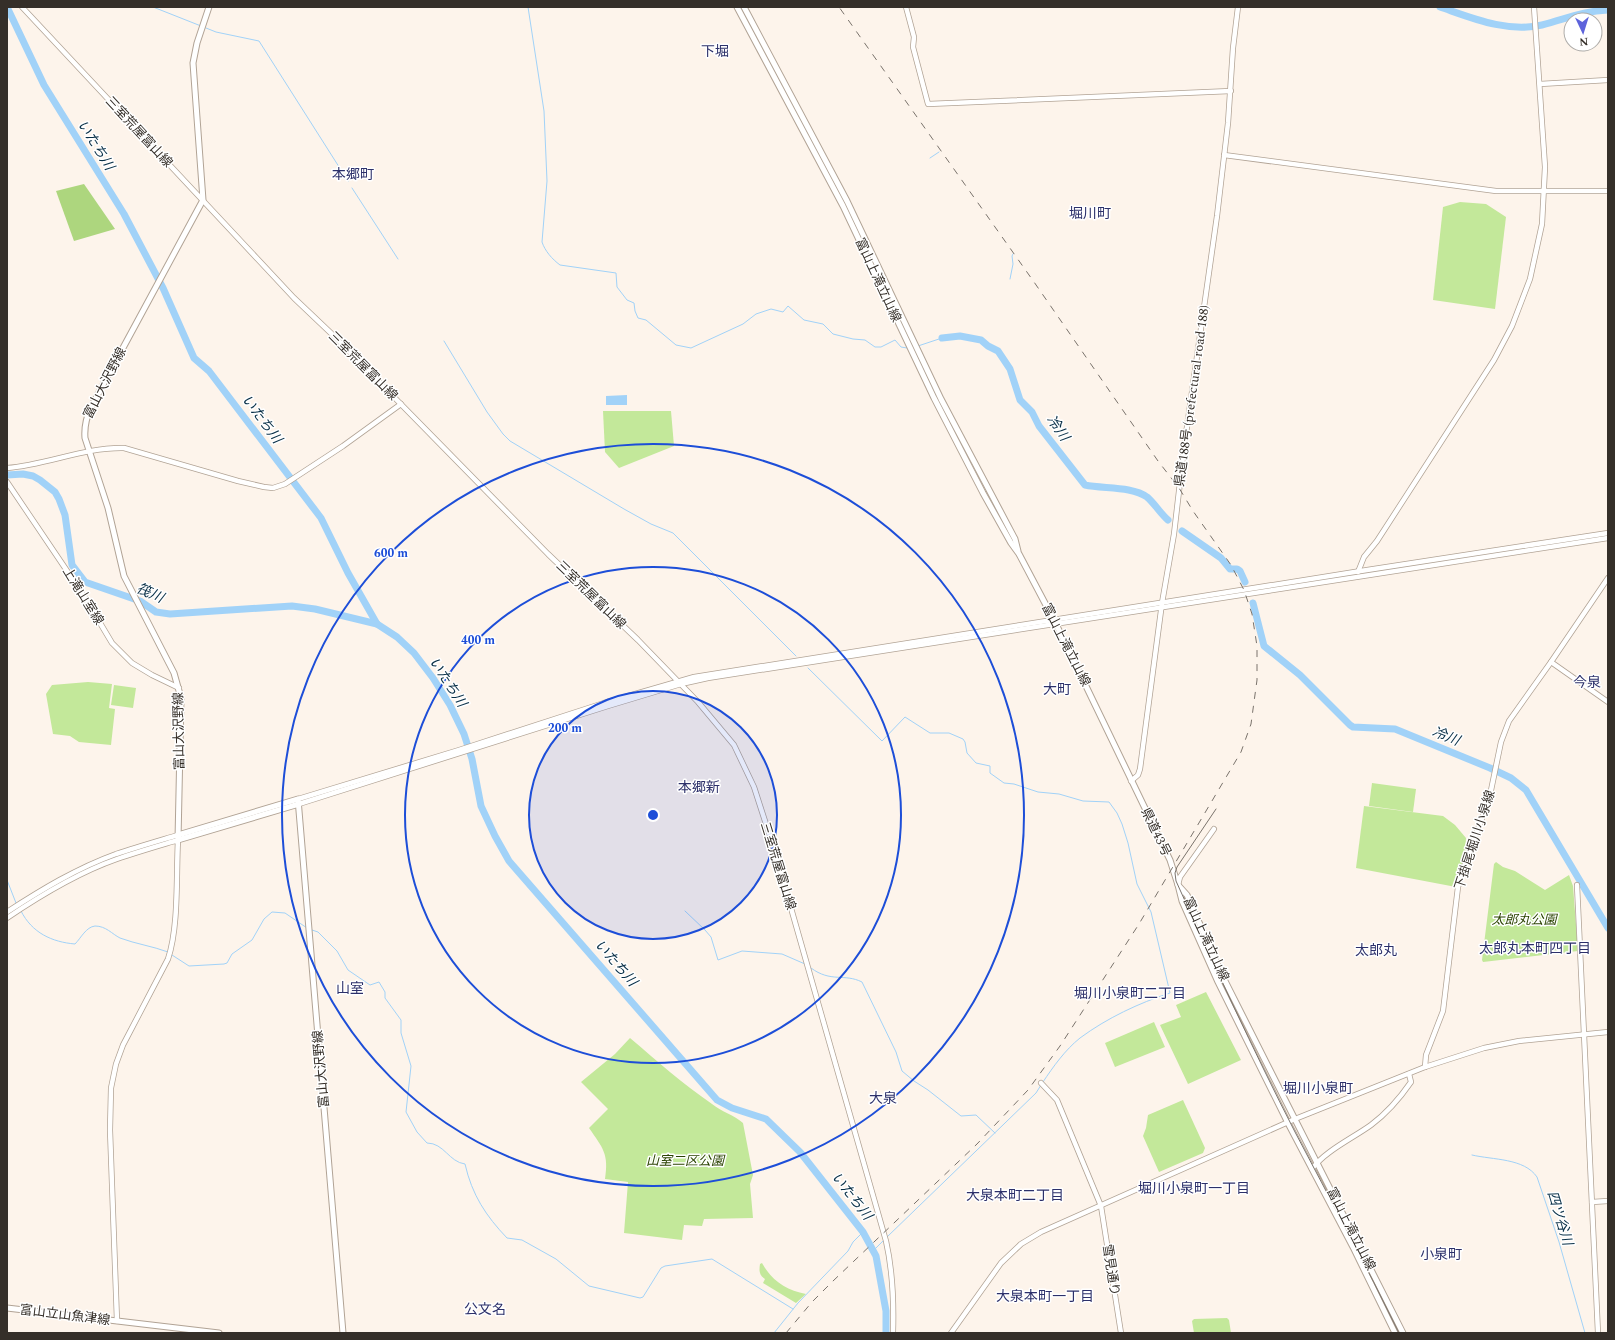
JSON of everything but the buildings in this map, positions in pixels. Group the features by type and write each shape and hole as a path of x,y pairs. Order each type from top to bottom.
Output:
{"main road":[{"path":"203,200 193,63 197,44 209,7"},
{"name":"富山上滝立山線","path":"737,7 843,206 934,398 983,493 1019,554 1055,622 1132,781"},
{"name":"富山上滝立山線","path":"744,7 847,201 941,399 1015,539 1019,554"},
{"name":"富山大沢野線","path":"178,838 181,698 179,688 174,673 124,576 108,508 98,473 88,451 84,429 86,418 91,406 203,200"},
{"name":"県道43号","path":"1132,781 1170,860 1178,885"},
{"path":"178,838 298,802"},
{"name":"富山大沢野線","path":"298,802 343,1333"},
{"name":"富山上滝立山線","path":"1178,885 1187,895 1224,979 1403,1333"},
{"name":"富山上滝立山線","path":"1178,885 1182,901 1218,982 1288,1123 1353,1247 1394,1333"},
{"name":"富山立山魚津線","path":"7,1308 219,1333"}],"street":[{"name":"三室荒屋富山線","path":"22,7 294,298 401,404 548,554 638,640 698,702 734,745 754,786 775,852 886,1241 891,1262 894,1287 893,1333"},
{"path":"906,7 914,37 913,47 928,104 1231,91"},
{"name":"県道188号 (prefectural road 188)","path":"1132,781 1138,775 1140,769 1162,605 1174,534 1185,441 1224,155 1238,7"},
{"path":"1358,572 1364,558 1377,541 1477,388 1503,345 1521,306 1530,279 1542,224 1545,191 1545,167 1534,7"},
{"path":"1540,84 1608,80"},
{"path":"1224,155 1496,191 1608,191"},
{"path":"7,468 26,466 106,447 124,448 264,487 273,488 285,484 343,446 401,404"},
{"name":"上滝山室線","path":"7,482 80,590 112,643 132,663 152,676 179,688"},
{"path":"1162,605 1358,572 1608,533"},
{"path":"298,802 679,683 1162,605 1608,538"},
{"name":"下掛尾堀川小泉線","path":"1425,1067 1426,1055 1443,1011 1458,887 1466,860 1489,800 1501,742 1510,721 1552,662 1608,578"},
{"path":"1552,662 1608,702"},
{"path":"1178,885 1180,877 1214,828"},
{"path":"7,912 62,879 115,854 178,838"},
{"path":"7,918 48,892 93,869 116,859 178,838"},
{"path":"117,1321 110,1130 111,1088 116,1064 123,1045 171,951 175,912 178,838"},
{"path":"1577,885 1598,1333"},
{"path":"951,1333 1001,1263 1021,1244 1041,1232 1295,1119 1425,1067 1484,1048 1512,1042 1608,1032"},
{"path":"1312,1169 1317,1162 1372,1124 1388,1111 1411,1082 1409,1074"},
{"name":"雪見通り","path":"1041,1083 1057,1100 1101,1206 1121,1333"},
{"path":"1592,1202 1608,1202"}],"green space":[{"path":"84,184 115,229 74,241 56,191"},
{"path":"1460,202 1486,204 1506,217 1495,309 1433,300 1443,207"},
{"path":"603,411 671,411 674,446 619,468 605,452"},
{"path":"88,682 112,684 109,708 115,709 111,745 79,742 70,736 53,734 46,694 52,685"},
{"path":"114,685 136,688 133,708 111,705"},
{"path":"1372,783 1416,789 1413,812 1369,806"},
{"path":"1364,806 1443,816 1455,825 1466,838 1465,856 1456,887 1356,868"},
{"name":"太郎丸公園","path":"1496,862 1503,867 1515,871 1545,890 1569,875 1573,886 1578,951 1483,962 1482,960 1494,864"},
{"path":"1206,992 1241,1060 1188,1084 1160,1025 1181,1017 1176,1005"},
{"path":"1154,1022 1165,1047 1115,1067 1105,1043"},
{"name":"山室二区公園","path":"630,1038 670,1072 716,1107 743,1123 753,1175 750,1184 753,1218 704,1219 702,1226 684,1225 682,1240 624,1233 628,1182 605,1179 606,1163 604,1152 589,1128 608,1109 581,1082 615,1054"},
{"path":"1183,1100 1205,1148 1203,1153 1159,1172 1143,1136 1148,1115"},
{"path":"762,1263 770,1275 780,1284 792,1290 806,1294 796,1303 763,1283 765,1279 760,1271 760,1264"},
{"path":"1227,1318 1229,1320 1231,1333 1194,1333 1192,1321 1194,1319"}],"water":[{"path":"627,395 627,405 606,405 606,396"}],"waterway":[{"name":"いたち川","path":"7,7 44,85 124,214 163,288 194,358 209,371 321,518 348,573 377,624 397,637 414,653 433,678 450,705 464,734 472,759 481,806 509,861 717,1100 732,1108 766,1119 800,1152 863,1232 876,1256 886,1311 886,1333"},
{"path":"153,7 201,26"},
{"path":"528,7 544,111 547,181 542,242 547,252 554,260 560,265 616,273 617,287 627,300 634,303 638,318 646,320 676,345 691,348 743,324 756,314 771,309 783,312 788,306 804,320 823,324 833,334 853,339 865,340 875,347 881,347 895,340 901,347 907,348"},
{"path":"1440,7 1477,20 1503,26 1516,27 1542,25 1582,14 1608,10"},
{"path":"206,28 216,32 259,41 348,181"},
{"path":"930,158 939,152"},
{"path":"352,188 398,259"},
{"path":"1010,279 1013,254"},
{"name":"冷川","path":"942,338 960,336 981,340 988,346 998,351 1010,369 1020,400 1032,412 1039,426 1085,485 1126,489 1141,493 1147,497 1168,520"},
{"path":"918,346 942,338"},
{"path":"444,341 487,412 510,441 624,509 651,524 673,533 796,656"},
{"name":"筏川","path":"7,475 23,474 33,476 55,492 65,515 72,565 85,582 140,601 156,612 170,614 292,606 315,609 377,624"},
{"name":"冷川","path":"1182,531 1221,558 1230,569 1237,569 1240,571 1245,582"},
{"name":"冷川","path":"1253,603 1264,646 1300,675 1350,725 1353,727 1395,729 1490,768 1511,778 1526,790 1608,928"},
{"path":"808,668 882,741 905,717 930,733 949,733 963,739 967,753 976,763 990,766 990,773 1004,783 1014,784 1038,792 1059,794 1083,801 1109,802 1117,813 1128,843 1137,884 1151,912 1170,993 1147,1001 1124,1012 1101,1024 1080,1038 1064,1053 1043,1082"},
{"path":"7,880 16,903"},
{"path":"21,911 37,931 58,941 75,944 89,928 99,926 120,938 168,952"},
{"path":"685,911 711,937 718,960 742,951 782,954 805,964"},
{"path":"172,955 189,966 227,963 232,954 252,940 264,919 272,912 285,913 307,928"},
{"path":"312,930 318,932 337,951 348,970 370,985 379,982 385,992 385,998 401,1020 401,1033 411,1066 406,1112 417,1132 427,1143 438,1146 459,1163 465,1164 472,1186 486,1213 507,1238 522,1240 556,1259 589,1286 640,1298 643,1297 661,1268 665,1266 712,1259 793,1309"},
{"path":"811,968 818,973 831,977 849,978 862,982 896,1052 902,1071 961,1116 976,1115 995,1133"},
{"path":"887,1237 1036,1093 1041,1085"},
{"name":"四ツ谷川","path":"1472,1155 1516,1163 1524,1166 1537,1177 1559,1242 1585,1333"},
{"path":"774,1333 798,1303 848,1251 853,1242 863,1232"},
{"path":"874,1250 883,1241"}],"tram line":[{"path":"1216,809 1177,867 1175,873 1176,881 1264,1070 1399,1333"}],"railway":[{"path":"786,1333 812,1302 833,1281 977,1144 1028,1090 1060,1046 1139,924 1241,752 1251,724 1257,680 1257,646 1252,614 1244,590 1231,565 1193,511 1179,488 1158,461 1034,282 839,7"}],"district":[{"name":"下堀","path":"715,51"},
{"name":"本郷町","path":"353,174"},
{"name":"堀川町","path":"1090,213"},
{"name":"今泉","path":"1587,682"},
{"name":"大町","path":"1057,689"},
{"name":"本郷新","path":"699,787"},
{"name":"太郎丸本町四丁目","path":"1535,948"},
{"name":"太郎丸","path":"1376,950"},
{"name":"山室","path":"350,988"},
{"name":"堀川小泉町二丁目","path":"1130,993"},
{"name":"堀川小泉町","path":"1318,1088"},
{"name":"大泉","path":"883,1098"},
{"name":"堀川小泉町一丁目","path":"1194,1188"},
{"name":"大泉本町二丁目","path":"1015,1195"},
{"name":"小泉町","path":"1441,1254"},
{"name":"大泉本町一丁目","path":"1045,1296"},
{"name":"公文名","path":"485,1309"}]}
